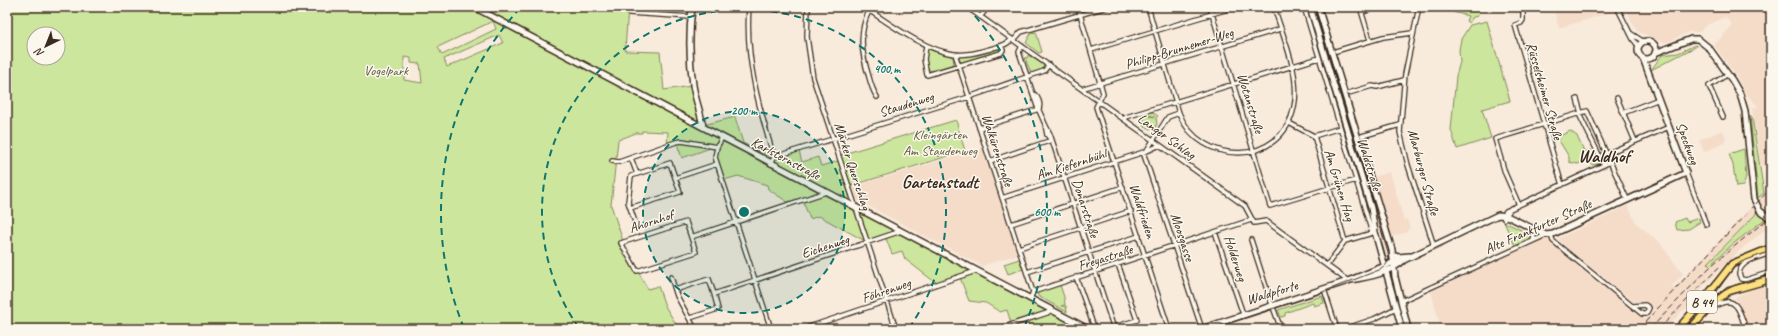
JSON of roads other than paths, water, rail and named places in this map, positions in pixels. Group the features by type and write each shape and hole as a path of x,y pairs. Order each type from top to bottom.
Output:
{"main road":[{"name":"B 44","path":"1678,329 1707,296 1732,264 1770,250"},
{"name":"B 44","path":"1690,329 1696,326 1709,309 1729,291 1771,279"}],"street":[{"name":"Karlsternstraße","path":"474,7 1088,329"},
{"path":"630,7 629,13 691,17"},
{"path":"692,7 690,59 693,85 703,127"},
{"path":"749,7 748,37 750,61 755,91 774,157 771,164"},
{"name":"Märker Querschlag","path":"808,7 808,57 813,78 896,329"},
{"path":"864,7 926,46 955,54 975,53 1001,46 1008,43 1021,32 1106,7"},
{"name":"Langer Schlag","path":"967,7 1245,206 1251,220"},
{"path":"980,17 988,7"},
{"path":"1078,7 1100,83"},
{"path":"1148,7 1179,113 1193,134 1208,146 1230,153 1239,154 1254,151 1273,141 1289,123 1294,109 1296,95 1295,78 1274,7"},
{"name":"Wotanstraße","path":"1210,7 1270,206 1330,188"},
{"path":"1091,50 1235,7"},
{"name":"Waldstraße","path":"1304,7 1372,233 1345,241"},
{"name":"Waldstraße","path":"1310,7 1371,208 1375,232 1402,329"},
{"name":"Waldstraße","path":"1318,7 1393,255 1393,266 1408,329"},
{"path":"1360,7 1370,40"},
{"path":"1362,12 1379,7"},
{"name":"Marburger Straße","path":"1419,7 1412,33 1404,80 1400,125 1403,148 1434,246"},
{"name":"Rüsselsheimer Straße","path":"1523,7 1523,20 1521,23 1515,25 1562,185"},
{"name":"Speckweg","path":"1617,7 1633,39 1639,46 1638,52 1643,58 1648,69 1706,224"},
{"path":"870,11 866,18 862,32 862,47 864,61 874,93 877,97"},
{"name":"Philipp-Brunnemer-Weg","path":"1084,88 1280,29"},
{"name":"Speckweg","path":"1630,32 1644,42 1652,43 1655,47"},
{"path":"1336,51 1395,34 1412,33"},
{"path":"1648,69 1650,59 1655,53 1690,39 1700,40 1709,48 1728,74 1738,91 1744,107 1754,198 1760,211 1771,220"},
{"path":"1639,46 1644,42"},
{"path":"926,46 924,59 927,75 1001,53 1003,50 1001,46"},
{"name":"Donarstraße","path":"1022,46 1019,52 1033,94 1038,98 1039,109 1045,124 1047,136 1052,140 1114,328"},
{"path":"1655,53 1655,47 1671,47"},
{"name":"Walkürenstraße","path":"955,54 1033,292"},
{"path":"1124,119 1126,117 1320,58"},
{"path":"1643,58 1650,59"},
{"name":"Staudenweg","path":"774,157 1044,71 1049,65"},
{"path":"1723,117 1709,86 1728,74"},
{"path":"1349,93 1372,86 1404,80"},
{"name":"Waldfrieden","path":"1100,83 1104,93 1096,107 1170,329"},
{"path":"1617,98 1635,141"},
{"path":"1623,113 1659,98"},
{"path":"1577,99 1580,114 1604,165"},
{"path":"979,128 1039,109"},
{"path":"1519,205 1505,173 1495,139 1587,111 1627,199"},
{"path":"1145,151 1154,140 1168,117 1179,113"},
{"path":"1289,123 1314,136 1340,128"},
{"path":"1362,136 1400,125"},
{"path":"1606,154 1669,127"},
{"name":"Am Grünen Hag","path":"1314,136 1345,241"},
{"path":"722,138 717,147 715,157 771,329"},
{"path":"990,161 1052,140"},
{"path":"612,161 619,162 676,142 717,147"},
{"name":"Am Kiefernbühl","path":"1002,198 1160,145"},
{"name":"Moosgasse","path":"1145,151 1201,329"},
{"path":"631,158 637,174"},
{"path":"1610,162 1511,208 1505,217 1548,235 1553,241 1633,306"},
{"path":"630,208 680,192 670,163 631,176 628,202 630,208 635,222"},
{"path":"675,178 717,164"},
{"name":"Alte Frankfurter Straße","path":"1401,301 1686,172"},
{"path":"1330,188 1356,180"},
{"path":"1011,224 1123,187"},
{"path":"691,237 826,192"},
{"path":"1019,248 1131,211"},
{"name":"Waldpforte","path":"1201,329 1243,314 1386,269 1497,216 1505,217"},
{"path":"1251,220 1254,223 1266,221 1349,280"},
{"name":"Freyastraße","path":"1033,292 1251,220"},
{"name":"Ahornhof","path":"686,222 691,237 696,252 637,271 621,243 686,222"},
{"path":"1531,228 1534,236 1533,241"},
{"name":"Eichenweg","path":"714,294 901,231"},
{"name":"Holderweg","path":"1216,232 1243,314"},
{"path":"1027,272 1139,236"},
{"path":"1251,240 1281,329"},
{"path":"1327,265 1345,241"},
{"path":"1770,250 1740,268 1739,273 1740,277 1746,280 1771,272"},
{"path":"1393,255 1398,257 1413,256"},
{"path":"1114,328 1137,320 1118,264"},
{"name":"Föhrenweg","path":"803,329 976,270"},
{"path":"671,277 675,290 695,329"},
{"path":"1076,277 1094,327 1093,329"},
{"path":"675,290 709,280 718,308 690,318"},
{"path":"1324,289 1337,329"},
{"path":"1030,299 1033,292"},
{"path":"1709,309 1726,302 1734,304 1738,309 1746,329"},
{"path":"1344,329 1374,319 1396,308"},
{"path":"998,329 1047,313 1051,310"}],"tram line":[{"path":"1211,329 1320,293 1379,270 1384,267 1388,261 1388,253 1315,7"},
{"path":"1683,329 1715,294 1734,267 1741,262 1771,251"},
{"path":"1718,294 1735,285 1771,274"}],"railway":[{"path":"1639,329 1771,188"},
{"path":"1650,329 1712,265 1771,216"},
{"path":"1659,329 1719,267"}],"district":[{"name":"Waldhof","path":"1604,156"},
{"name":"Gartenstadt","path":"940,182"}],"park label":[{"name":"Vogelpark","path":"386,70"},
{"name":"Kleingärten Am Staudenweg","path":"940,142"}]}
